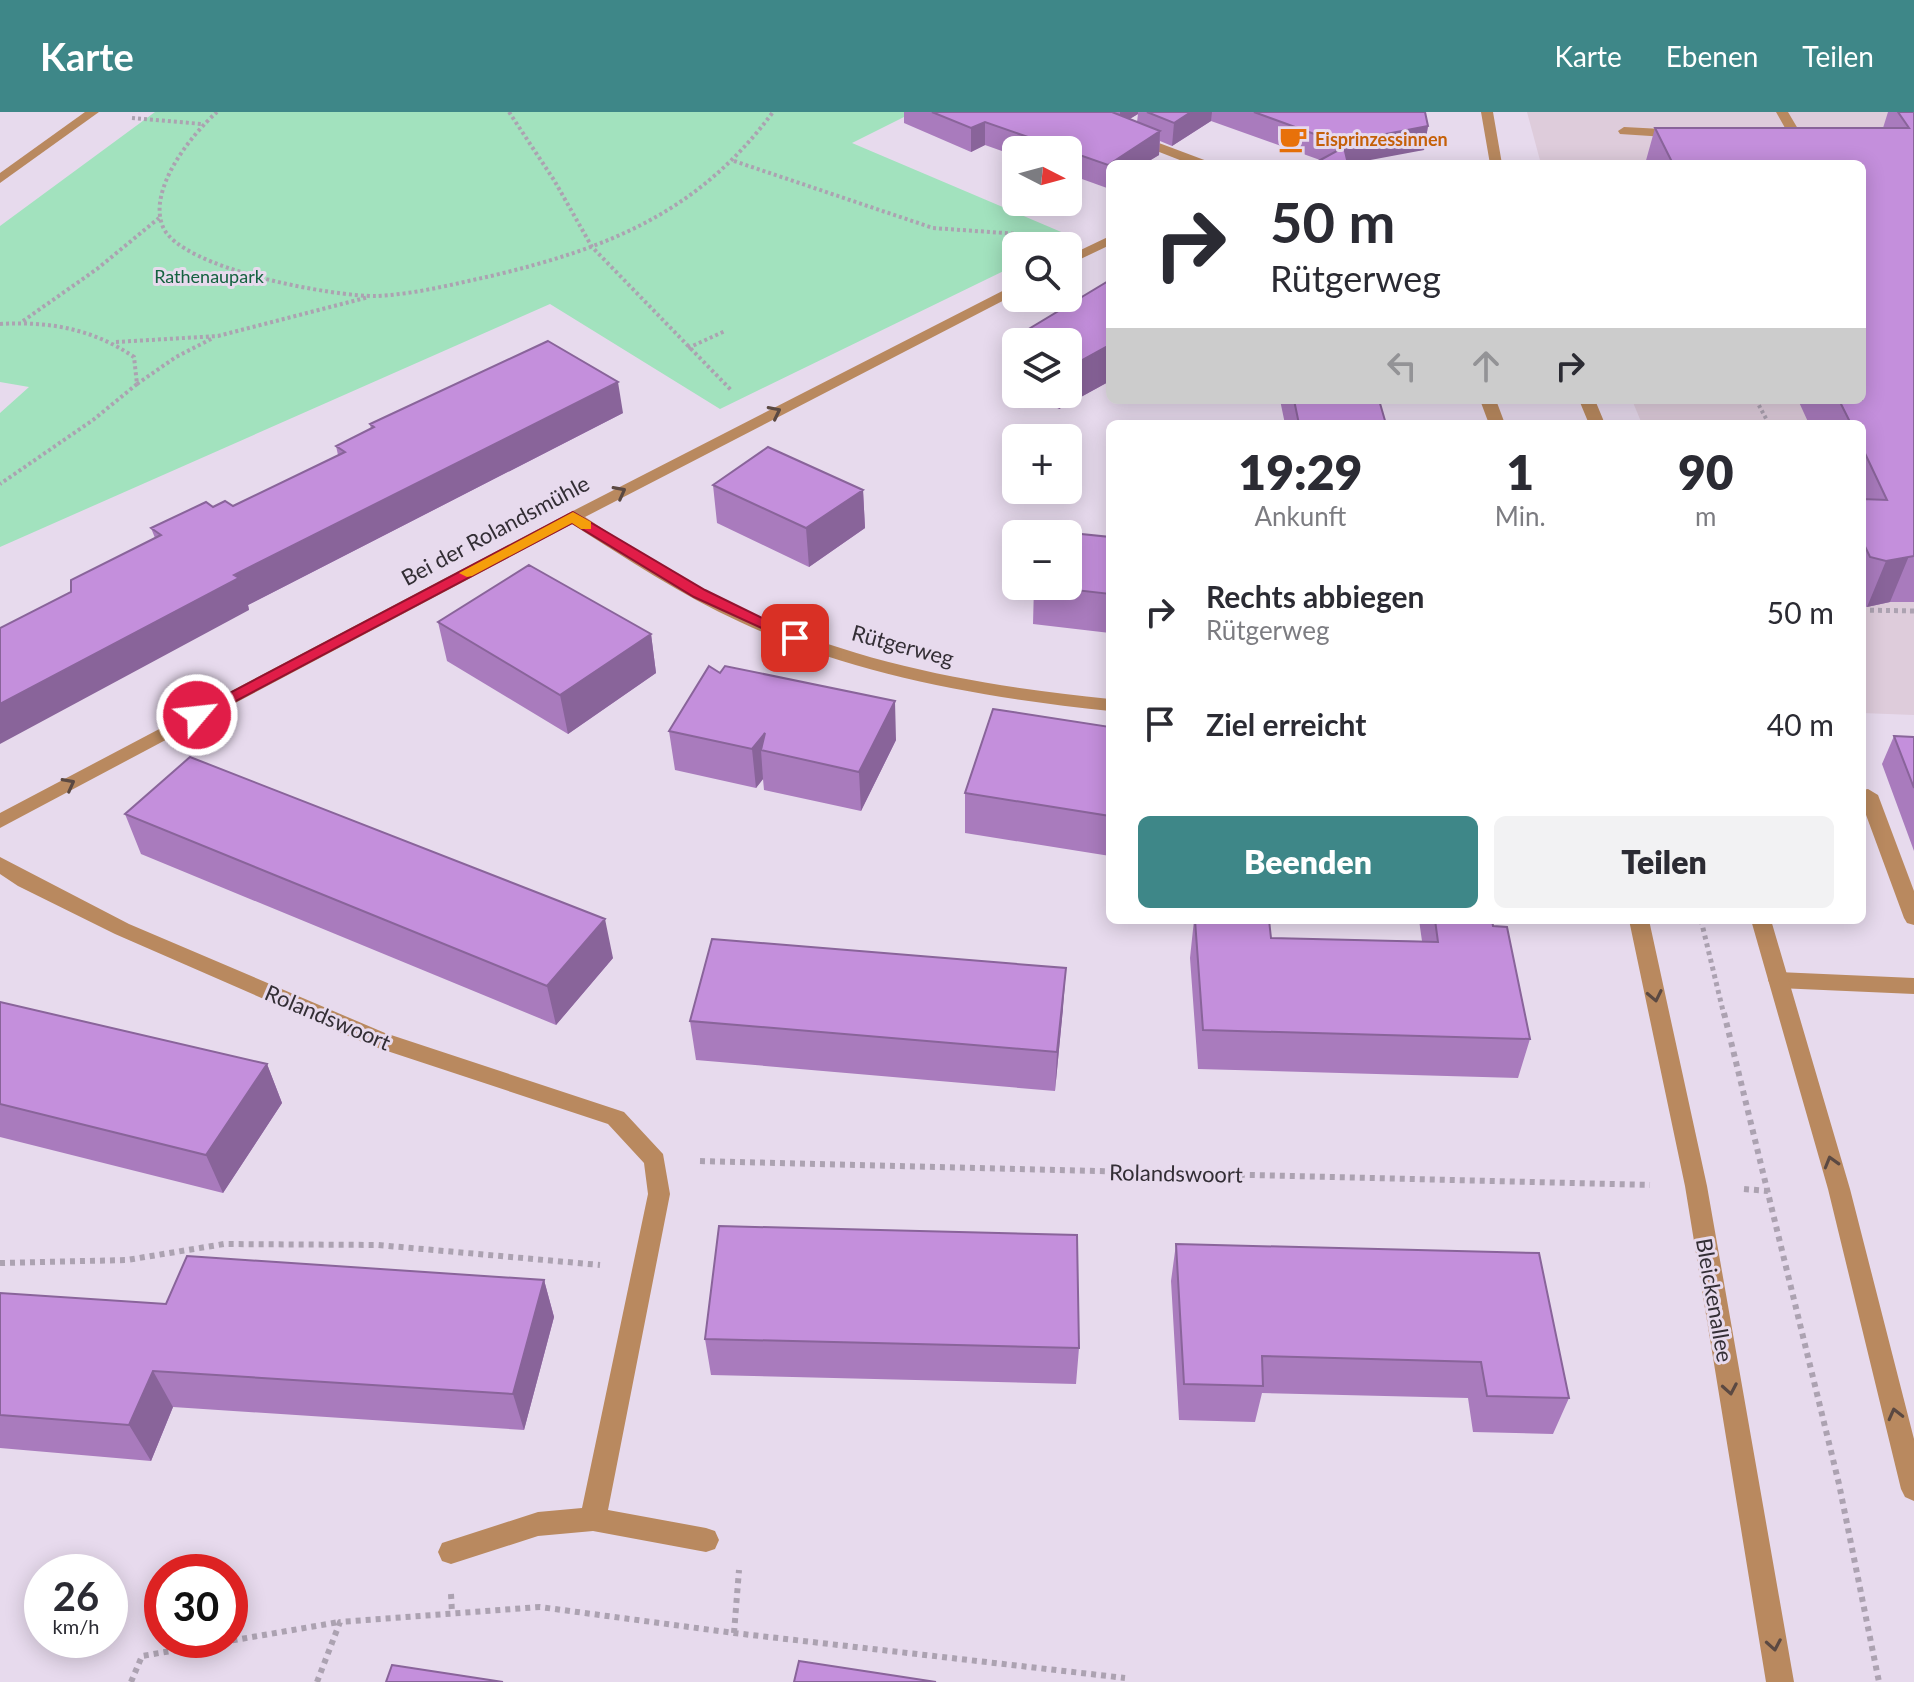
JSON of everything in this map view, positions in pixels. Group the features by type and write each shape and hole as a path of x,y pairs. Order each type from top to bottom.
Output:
{"street":[{"path":"0,179 93,112"},
{"path":"1487,112 1495,160"},
{"path":"1766,138 1798,139 1782,112"},
{"path":"1126,128 1194,160"},
{"path":"1624,131 1703,135"},
{"path":"1082,254 1106,242"},
{"name":"Bei der Rolandsmühle","path":"0,821 573,517 1002,295"},
{"name":"Rütgerweg","path":"573,517 699,594 771,629 844,655 941,681 1046,699 1106,705"},
{"path":"1868,795 1914,918"},
{"name":"Rolandswoort","path":"0,864 25,881 122,929 377,1039 616,1118 655,1160"},
{"name":"Bleickenallee","path":"1640,924 1696,1186 1780,1682"},
{"path":"1762,924 1839,1189 1914,1489"},
{"path":"1778,980 1914,986"},
{"path":"593,1519 659,1194 655,1160"},
{"path":"451,1552 538,1524 593,1519 706,1540"}],"path":[{"path":"217,112 202,124 168,172 159,218 171,241 222,267 291,285 372,296"},
{"path":"509,112 554,180 592,247 688,348 764,417"},
{"path":"0,324 22,322 67,328 115,342 218,336 372,296 508,272 592,247 643,224 691,194 734,161 773,112"},
{"path":"131,118 202,124"},
{"path":"734,161 933,228 1106,240"},
{"path":"22,322 97,269 159,218"},
{"path":"688,348 725,331"},
{"path":"0,484 93,420 176,357 218,336"},
{"path":"115,342 134,357 137,384"},
{"path":"1866,610 1914,611"},
{"path":"1702,924 1839,1484 1879,1682"},
{"name":"Rolandswoort","path":"655,1160 1696,1186"},
{"path":"0,1263 127,1260 224,1244 286,1244 378,1245 645,1269"},
{"path":"131,1682 142,1656 340,1622 540,1607 734,1633 1125,1678"},
{"path":"317,1682 340,1622"}],"shaded area":[{"path":"1527,112 1914,112 1914,715 1866,713 1866,420 1640,420 1634,404 1866,404 1866,160 1540,160"}],"green space":[{"name":"Rathenaupark","path":"155,112 914,112 852,143 1002,207 1002,216 1024,216 1061,232 1002,232 1002,272 720,409 550,304 0,547 0,413 29,387 0,382 0,226"}],"building":[{"path":"932,112 1112,112 1160,131 1116,160 1106,160 1106,164 1082,156 1082,136 1025,136 985,122 971,128"},
{"path":"1147,112 1191,112 1174,123"},
{"path":"1254,112 1425,112 1428,126 1339,143"},
{"path":"1898,112 1914,112 1914,556 1886,561 1870,557 1866,548 1866,499 1887,500 1866,455 1866,420 1849,420 1841,404 1866,404 1866,160 1671,160 1655,128 1909,128"},
{"path":"1344,147 1347,160 1320,160"},
{"path":"1106,282 1106,347 1082,360 1082,328 1030,328 1057,312 1082,312 1082,297"},
{"path":"548,341 618,382 234,575 239,578 0,704 0,628 71,592 71,580 161,535 151,528 206,502 213,507 225,501 233,506 345,452 336,446 374,427 370,424"},
{"path":"1295,404 1380,404 1385,420 1298,420"},
{"path":"768,447 863,490 806,528 713,485"},
{"path":"1082,534 1106,537 1106,594 1082,591"},
{"path":"529,565 651,634 560,695 438,622"},
{"path":"709,666 720,673 725,666 895,701 859,772 761,750 765,733 752,749 669,731"},
{"path":"993,709 1106,726 1106,815 965,793"},
{"path":"1894,736 1914,737 1914,788"},
{"path":"190,757 605,919 547,986 125,814"},
{"path":"1195,924 1269,924 1271,938 1438,942 1436,924 1493,924 1507,927 1530,1039 1203,1030"},
{"path":"712,939 1066,968 1057,1052 690,1021"},
{"path":"0,1002 267,1064 206,1155 0,1104"},
{"path":"719,1226 1077,1235 1079,1348 705,1339"},
{"path":"1176,1244 1539,1253 1569,1398 1487,1396 1481,1362 1262,1356 1263,1386 1184,1384"},
{"path":"187,1256 544,1280 513,1394 153,1371 129,1425 0,1415 0,1293 166,1304"},
{"path":"799,1661 936,1682 794,1682"},
{"path":"392,1665 503,1682 386,1682"}],"slow traffic":[{"path":"467,573 573,517 586,525"}],"place":[{"name":"Eisprinzessinnen","path":"1293,139"}],"route":[{"path":"197,715 573,517 699,594 795,638"}]}
